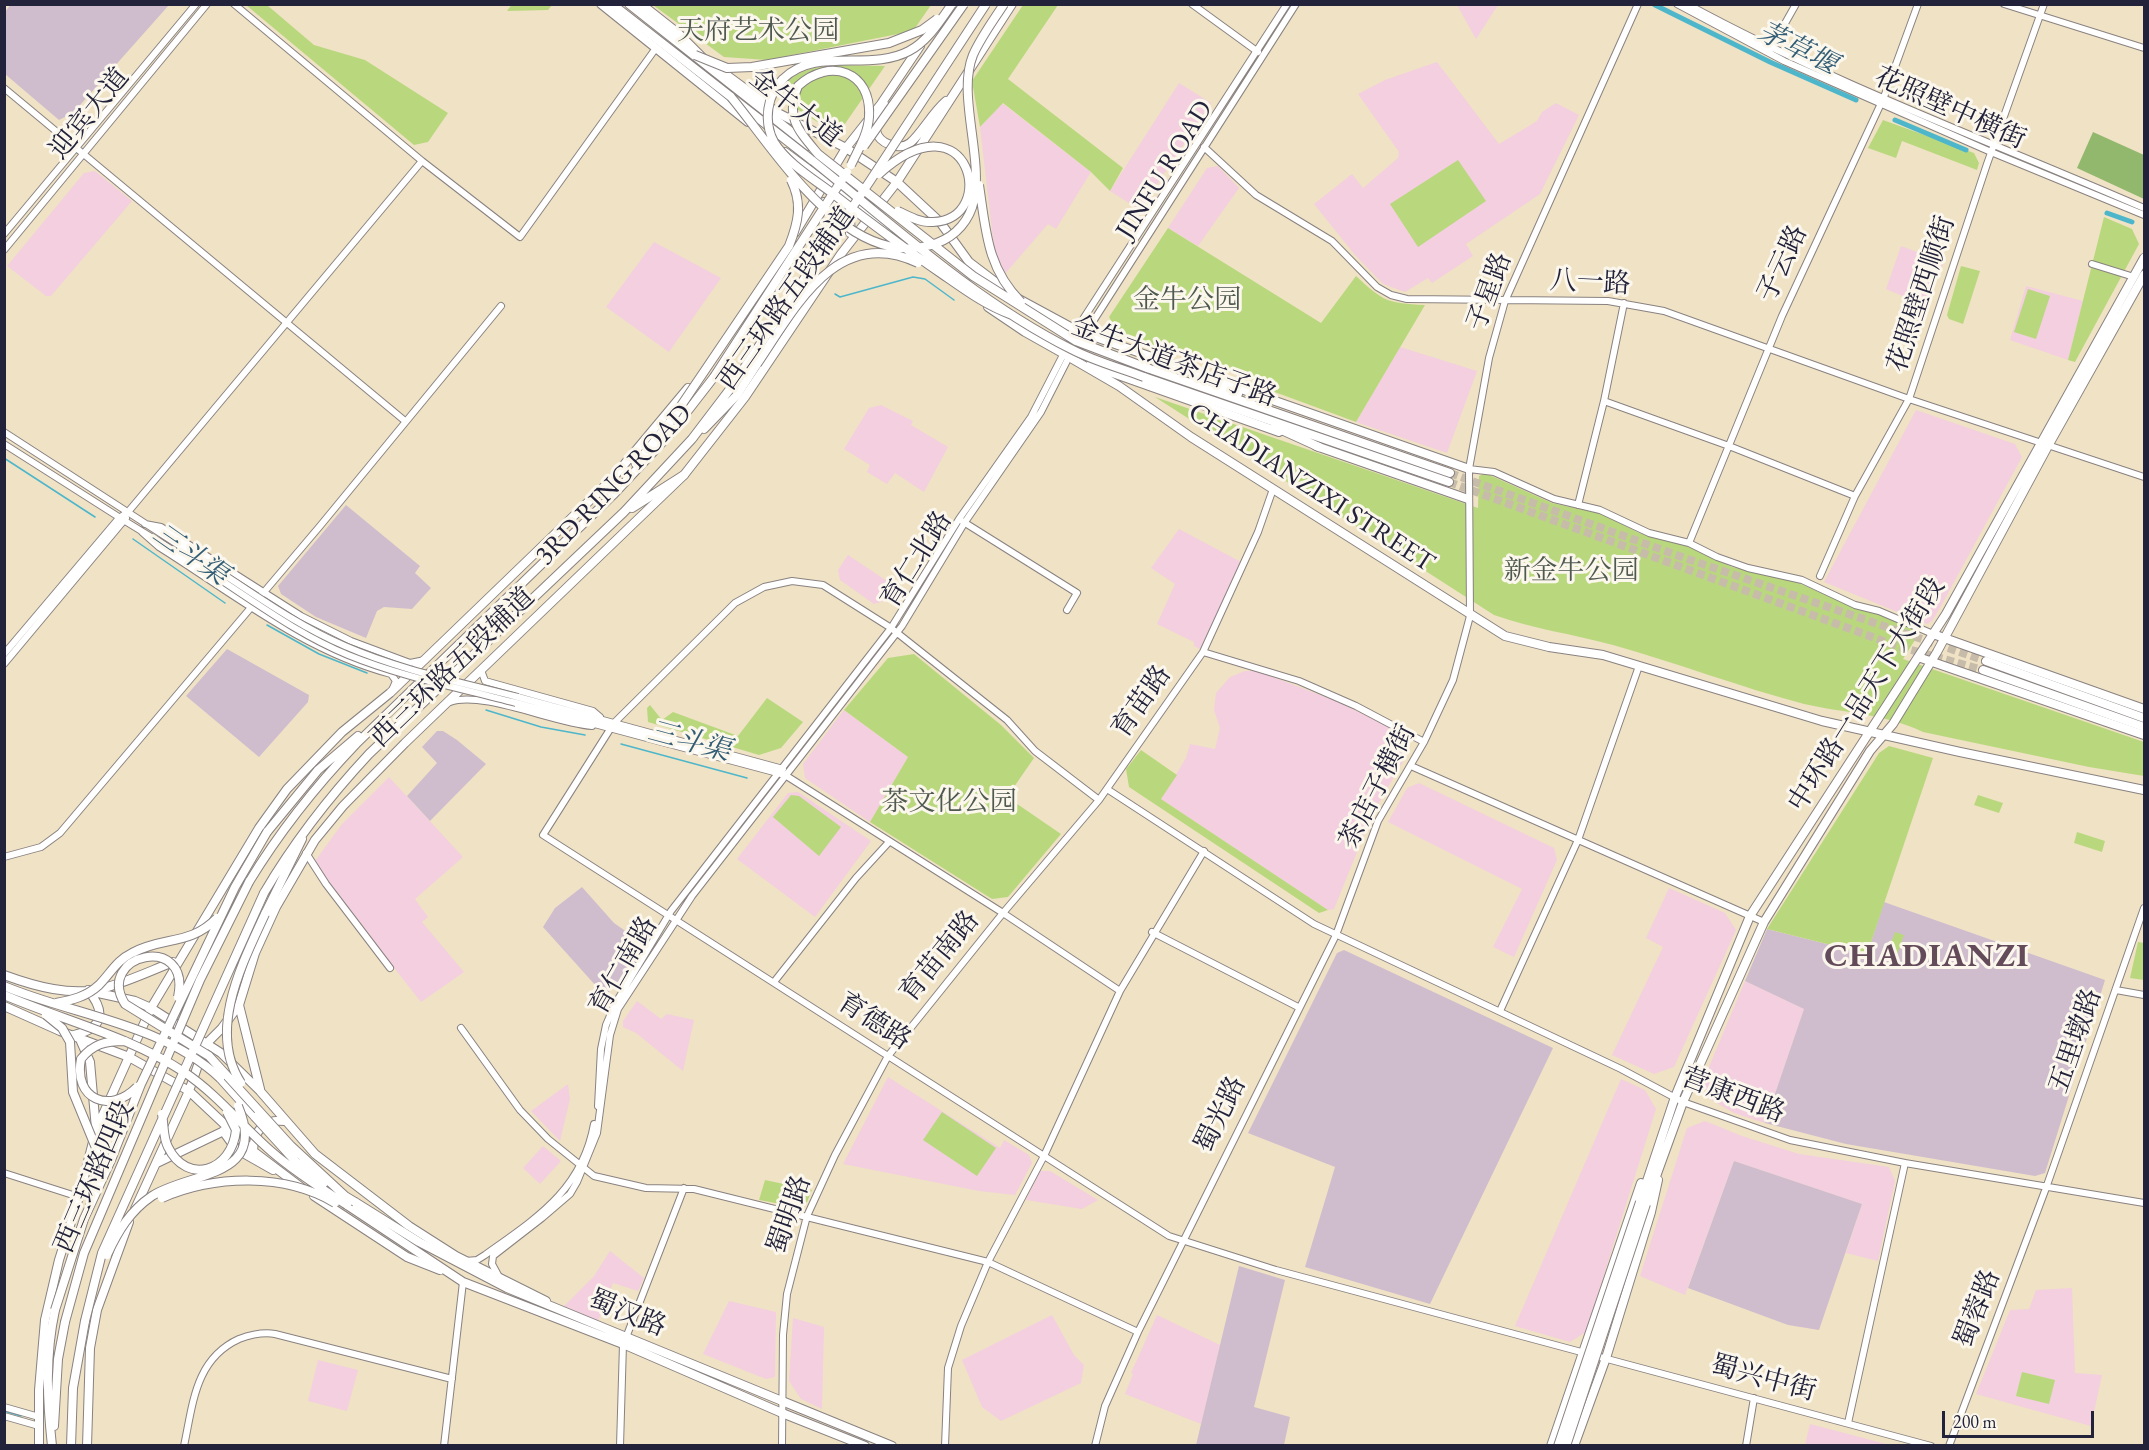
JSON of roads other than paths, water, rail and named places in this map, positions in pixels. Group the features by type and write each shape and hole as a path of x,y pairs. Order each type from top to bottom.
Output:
{"highway":[{"name":"金牛大道","path":"612,4 880,215"},
{"name":"金牛大道","path":"629,4 818,154 889,207"},
{"name":"3RD RING ROAD","path":"249,882 280,832 313,790 374,726 613,495 669,435 714,377 851,165 964,4"},
{"name":"3RD RING ROAD","path":"264,893 285,856 311,821 369,754 624,512 692,439 730,389 986,4"},
{"path":"1004,4 972,57 969,78 976,171 992,259 1000,277 1035,315"},
{"path":"695,55 727,68 739,68 890,43 921,30 950,5"},
{"path":"950,5 921,43 894,57 876,61 825,62 795,69 773,91 768,114 768,128 774,142 788,159 888,238 988,306 1012,315"},
{"path":"818,154 795,123 792,100 798,86 809,76 820,71 844,71 857,80 865,92 869,105 869,120 865,136 851,165"},
{"path":"731,97 786,169 824,209 848,226 879,242 915,248 944,241 962,226 971,212 976,171"},
{"path":"870,181 906,152 932,145 954,153 968,169 970,192 965,203 945,220 932,222 918,220 889,207"},
{"path":"613,495 670,422 789,246 796,227 799,201 786,169"},
{"name":"金牛大道茶店子路","path":"889,207 973,276 1076,341 1226,404 1449,477 1265,408"},
{"name":"金牛大道茶店子路","path":"880,215 1012,315 1072,350 1146,372"},
{"path":"692,439 717,418 737,395 806,291 821,276 839,264 857,257 890,254 905,256 944,275"},
{"path":"1146,372 1265,408"},
{"path":"1197,373 1265,408"},
{"path":"1226,404 1319,447"},
{"path":"624,512 684,475"},
{"path":"1986,661 2145,718"},
{"path":"1983,670 2145,727"},
{"path":"52,1446 47,1397 48,1362 55,1310 74,1246 141,1084 176,1006 267,832 318,770 353,738 374,726"},
{"path":"251,1099 231,1066 226,1049 226,1032 237,983 265,914 311,821"},
{"name":"西三环路四段","path":"52,1446 58,1359 64,1322 84,1253 201,980 249,882"},
{"name":"西三环路四段","path":"71,1446 73,1388 92,1288 102,1253 162,1114 264,893"},
{"path":"55,1004 83,996 98,985 118,962 129,954 152,945 196,936 224,911"},
{"path":"176,1006 178,978 168,962 160,957 141,957 130,964 120,976 119,994 125,1004 209,1056 251,1099 291,1146 348,1203"},
{"path":"4,986 113,1021 183,1053 220,1078 296,1162 348,1203"},
{"path":"4,995 41,1011 131,1041 205,1087 272,1152 348,1203"},
{"path":"41,1011 62,1028 70,1042 73,1092 96,1148 98,1173 94,1195"},
{"path":"131,1041 103,1042 91,1048 81,1059 80,1080 90,1095 106,1102 123,1099 141,1084"},
{"path":"92,1288 128,1217 154,1195 212,1176 236,1159 244,1140 244,1120 220,1078"},
{"path":"162,1114 167,1146 175,1158 186,1166 199,1170 223,1161 231,1153 236,1130 222,1106 205,1087"},
{"path":"128,1217 169,1195 222,1183 264,1181 295,1185 348,1203"},
{"name":"蜀汉路","path":"348,1203 370,1221 463,1282 625,1340 782,1401"},
{"name":"蜀汉路","path":"348,1203 455,1263 782,1413"}],"main road":[{"path":"602,4 826,184 870,215"},
{"path":"641,4 679,34 703,57 778,113 846,148 897,182 940,222 953,242 982,274 1015,297 1076,330 1469,469"},
{"name":"西三环路五段辅道","path":"87,1446 90,1348 97,1310 120,1240 189,1091 205,1045 222,1028 239,1005 255,953 276,907 306,853 342,806 450,702 520,630 662,499 684,475 745,397 842,254 897,182 1012,4"},
{"name":"西三环路五段辅道","path":"96,1130 151,1008 177,961 259,828 287,789 342,732 390,693 425,660 639,450 714,353 811,210 846,148 888,94 950,5"},
{"path":"888,94 876,128 877,135 888,144 903,147 910,143 932,114 953,95"},
{"path":"811,210 823,202 830,201 849,215 851,226 842,254"},
{"path":"890,231 981,302 1066,356 1468,499"},
{"name":"中环路一品天下大街段","path":"1551,1446 1641,1183 1655,1165 1764,922 1870,751 1884,735 1945,639 2044,445 2145,258"},
{"name":"中环路一品天下大街段","path":"1643,1203 1676,1098 1750,916 1933,634 2145,275"},
{"name":"JINFU ROAD","path":"1066,356 1076,330"},
{"name":"CHADIANZIXI STREET","path":"1066,356 1119,386 1470,616 1513,639 1603,655 1791,712 1869,732 2145,790"},
{"path":"1933,634 2145,709"},
{"path":"1918,657 2145,735"},
{"path":"4,975 46,988 88,990 103,988 177,961"},
{"path":"88,990 151,1008 205,1045 221,1053 260,1091 315,1154 409,1226 465,1261 559,1309"},
{"path":"77,1036 92,1028 98,1020 100,1010 98,1002 88,990"},
{"path":"239,1005 260,1091"},
{"path":"4,1006 129,1057 189,1091 225,1130 282,1174 407,1257 455,1276"},
{"path":"39,1446 45,1320 59,1260 79,1197 96,1130 90,1062 77,1036"},
{"path":"253,1151 254,1134 260,1128 274,1120 284,1121"},
{"path":"155,1164 225,1130"},
{"path":"225,1130 236,1149 282,1174"},
{"name":"中环路一品天下大街段","path":"1574,1446 1606,1358 1651,1212 1655,1165"},
{"path":"1558,1446 1643,1203"},
{"path":"1566,1446 1643,1203"},
{"name":"蜀汉路","path":"782,1401 892,1446"},
{"name":"蜀汉路","path":"782,1413 865,1446"}],"street":[{"name":"迎宾大道","path":"4,234 196,4"},
{"name":"迎宾大道","path":"4,250 84,156 207,4"},
{"path":"234,4 422,161 520,237 656,48"},
{"path":"1192,4 1263,56"},
{"name":"JINFU ROAD","path":"1076,330 1287,4"},
{"name":"JINFU ROAD","path":"1066,356 1087,334 1296,4"},
{"name":"子星路","path":"1470,616 1469,469 1489,358 1505,301 1638,4"},
{"name":"花照壁中横街","path":"1677,4 1769,51 2145,215"},
{"name":"花照壁中横街","path":"1687,4 1769,51"},
{"path":"1769,51 1796,4"},
{"name":"子云路","path":"1689,543 1768,349 1883,99 1918,4"},
{"path":"2004,4 2145,48"},
{"name":"花照壁西顺街","path":"1820,576 1855,495 1909,399 1992,149 2044,4"},
{"path":"4,88 405,421"},
{"name":"八一路","path":"1204,147 1256,195 1332,241 1377,287 1391,295 1407,299 1624,303 1664,311 1909,399 2145,477"},
{"name":"花照壁中横街","path":"1992,149 2145,208"},
{"path":"4,664 422,161"},
{"path":"870,215 890,231"},
{"path":"2092,264 2134,277"},
{"path":"1578,505 1604,401 1624,303"},
{"path":"4,857 41,847 60,833 320,526 501,306"},
{"name":"育仁北路","path":"782,773 894,630 1031,417 1066,356"},
{"path":"1604,401 1855,495"},
{"path":"4,432 128,512 212,570 292,619 343,646 372,658 517,700 782,773 1003,913 1119,991"},
{"path":"4,444 122,520 212,570"},
{"path":"1469,469 1494,472 1554,500 1612,514 1649,533 1689,543 1717,557 1748,568 1802,580 1846,601 1879,611 1933,634"},
{"name":"育苗路","path":"1003,913 1099,801 1203,652 1258,532 1273,489"},
{"path":"4,654 122,520"},
{"path":"962,521 1077,593 1067,610"},
{"path":"145,524 161,527 301,616 351,641 410,663 425,660"},
{"path":"142,532 159,547 328,652 391,675 396,681 390,693"},
{"path":"612,726 728,609 747,594 764,586 792,581 824,585 894,630 1007,720 1035,751 1099,801"},
{"name":"茶店子横街","path":"1298,1007 1336,935 1378,821 1424,742 1453,680 1470,616"},
{"path":"1203,652 1299,681 1356,706 1424,742"},
{"path":"1500,1011 1578,840 1639,666"},
{"path":"481,670 485,681 593,711 602,723"},
{"path":"450,702 469,698 574,724 602,723"},
{"name":"育德路","path":"612,726 543,835 1169,1236 1287,1273 1585,1351"},
{"path":"1411,766 1764,922"},
{"name":"育仁南路","path":"499,1277 492,1264 493,1256 570,1194 583,1167 597,1134 608,1044 618,1010 672,917 782,773"},
{"name":"营康西路","path":"1107,789 1314,924 1500,1011 1683,1102 1790,1140 1905,1163 2145,1203"},
{"path":"774,982 856,878 889,842"},
{"path":"945,1446 948,1368 961,1326 988,1262 1044,1156 1119,991 1152,933 1204,851"},
{"path":"306,853 326,884 390,968"},
{"name":"五里墩路","path":"2046,1188 2145,908"},
{"name":"育苗南路","path":"888,1056 1003,913"},
{"path":"1152,933 1298,1007"},
{"path":"2116,990 2145,995"},
{"name":"蜀光路","path":"1095,1446 1105,1406 1138,1332 1298,1007"},
{"path":"461,1028 520,1110 548,1139 583,1167 606,1181 646,1188 684,1188 807,1216 988,1262 1138,1332"},
{"name":"蜀明路","path":"782,1446 783,1335 787,1294 807,1216 835,1155 888,1056"},
{"path":"1848,1424 1905,1163"},
{"path":"465,1261 477,1260 536,1218 566,1190 583,1167"},
{"path":"4,1173 79,1197"},
{"path":"620,1446 625,1340 684,1188"},
{"name":"蜀蓉路","path":"1949,1446 2046,1188"},
{"path":"444,1446 463,1282"},
{"path":"184,1446 197,1388 206,1365 221,1348 245,1337 275,1334 452,1379"},
{"name":"蜀兴中街","path":"1585,1351 1931,1446"},
{"path":"1746,1446 1754,1398"},
{"path":"4,1407 39,1421"},
{"path":"4,1416 39,1421"}],"waterway":[{"name":"茅草堰","path":"1655,5 1770,62 1856,100"},
{"name":"茅草堰","path":"1895,120 1966,150"},
{"name":"茅草堰","path":"2107,213 2132,222"},
{"path":"835,294 840,297 913,277 925,279 954,300"},
{"name":"三斗渠","path":"4,458 95,517"},
{"name":"三斗渠","path":"133,539 225,603"},
{"name":"三斗渠","path":"267,625 319,654 367,673"},
{"name":"三斗渠","path":"486,710 541,727 585,735"},
{"name":"三斗渠","path":"621,744 747,778"},
{"path":"4,1411 21,1416"}],"tunnel":[{"path":"1450,473 1682,557 1986,661"},
{"path":"1449,482 1897,646 1983,670"}],"district":[{"name":"CHADIANZI","path":"1927,957"}],"park label":[{"name":"天府艺术公园","path":"758,32"},
{"name":"金牛公园","path":"1187,301"},
{"name":"新金牛公园","path":"1571,572"},
{"name":"茶文化公园","path":"949,803"}]}
